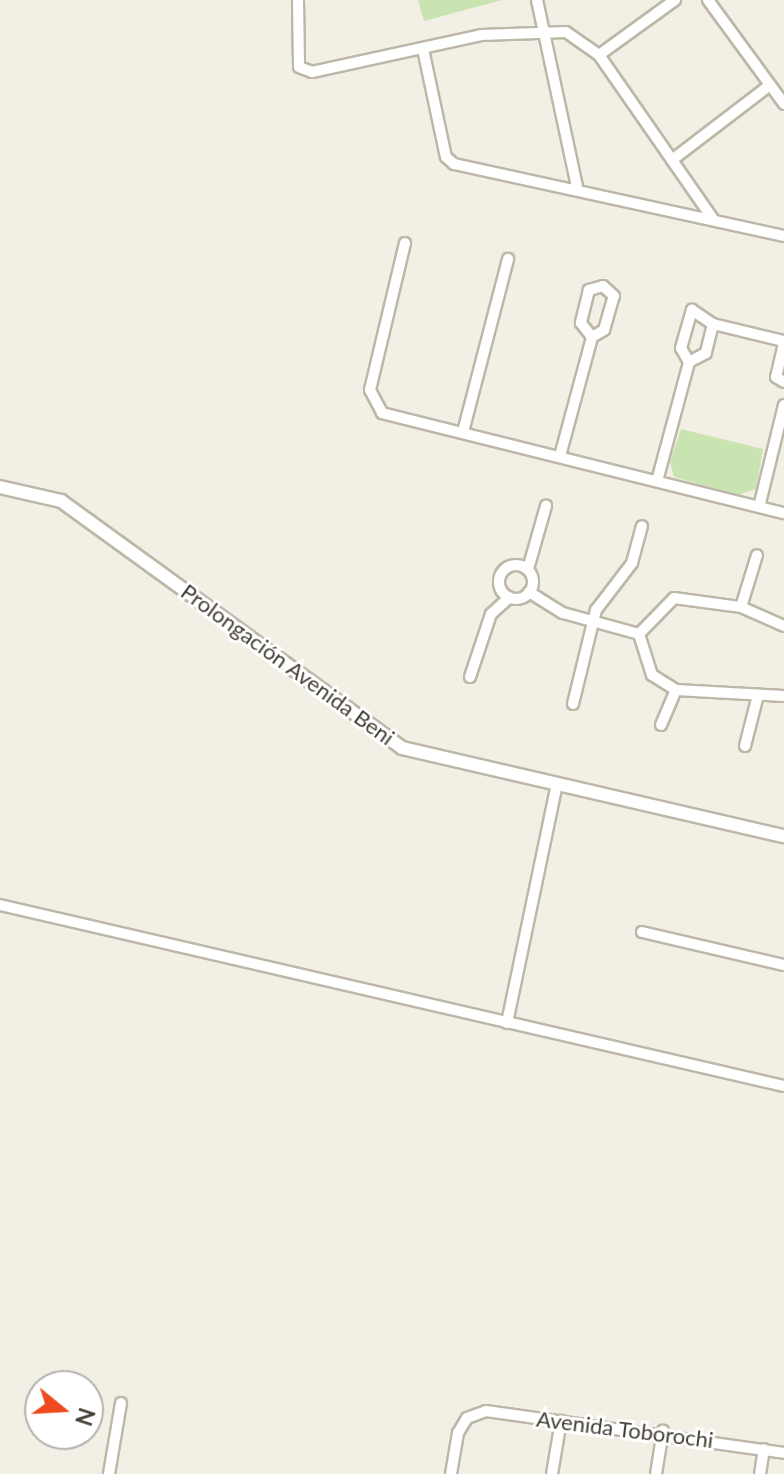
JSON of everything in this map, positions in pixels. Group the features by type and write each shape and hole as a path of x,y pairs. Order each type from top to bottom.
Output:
{"street":[{"path":"298,0 296,41 305,71 544,27 599,55 713,219"},
{"path":"537,0 577,186"},
{"path":"599,55 675,0"},
{"path":"708,0 784,104"},
{"path":"423,49 446,157 784,236"},
{"path":"672,160 770,85"},
{"path":"405,243 371,400 382,413 784,513"},
{"path":"463,432 508,259"},
{"path":"560,456 592,337 604,330 614,296 603,286 589,290 581,323 592,337"},
{"path":"657,481 689,362 681,348 687,315 702,312 713,324 784,342 776,377 784,382"},
{"path":"689,362 706,353 713,324"},
{"path":"759,507 784,405"},
{"name":"Prolongación Avenida Beni","path":"0,487 61,501 402,748 784,836"},
{"path":"529,592 528,569 546,506"},
{"path":"573,704 593,624 604,594 632,563 642,526"},
{"path":"741,607 757,555"},
{"path":"510,597 501,589 502,572 511,565 528,569"},
{"path":"470,677 491,614 510,597 529,592 593,624 639,634"},
{"path":"639,634 674,598 741,607 784,626"},
{"path":"639,634 652,675 676,690 757,699 784,696"},
{"path":"661,725 676,690"},
{"path":"745,746 757,699"},
{"path":"507,1023 557,784"},
{"path":"0,905 784,1086"},
{"path":"642,932 784,965"},
{"path":"109,1474 121,1403"},
{"name":"Avenida Toborochi","path":"451,1474 467,1418 486,1411 663,1431 784,1453"},
{"path":"552,1474 561,1421"},
{"path":"656,1474 663,1431"},
{"path":"760,1474 764,1449"}],"green space":[{"path":"418,0 502,0 424,21"},
{"path":"681,429 763,449 756,489 738,495 674,477 670,462"}]}
